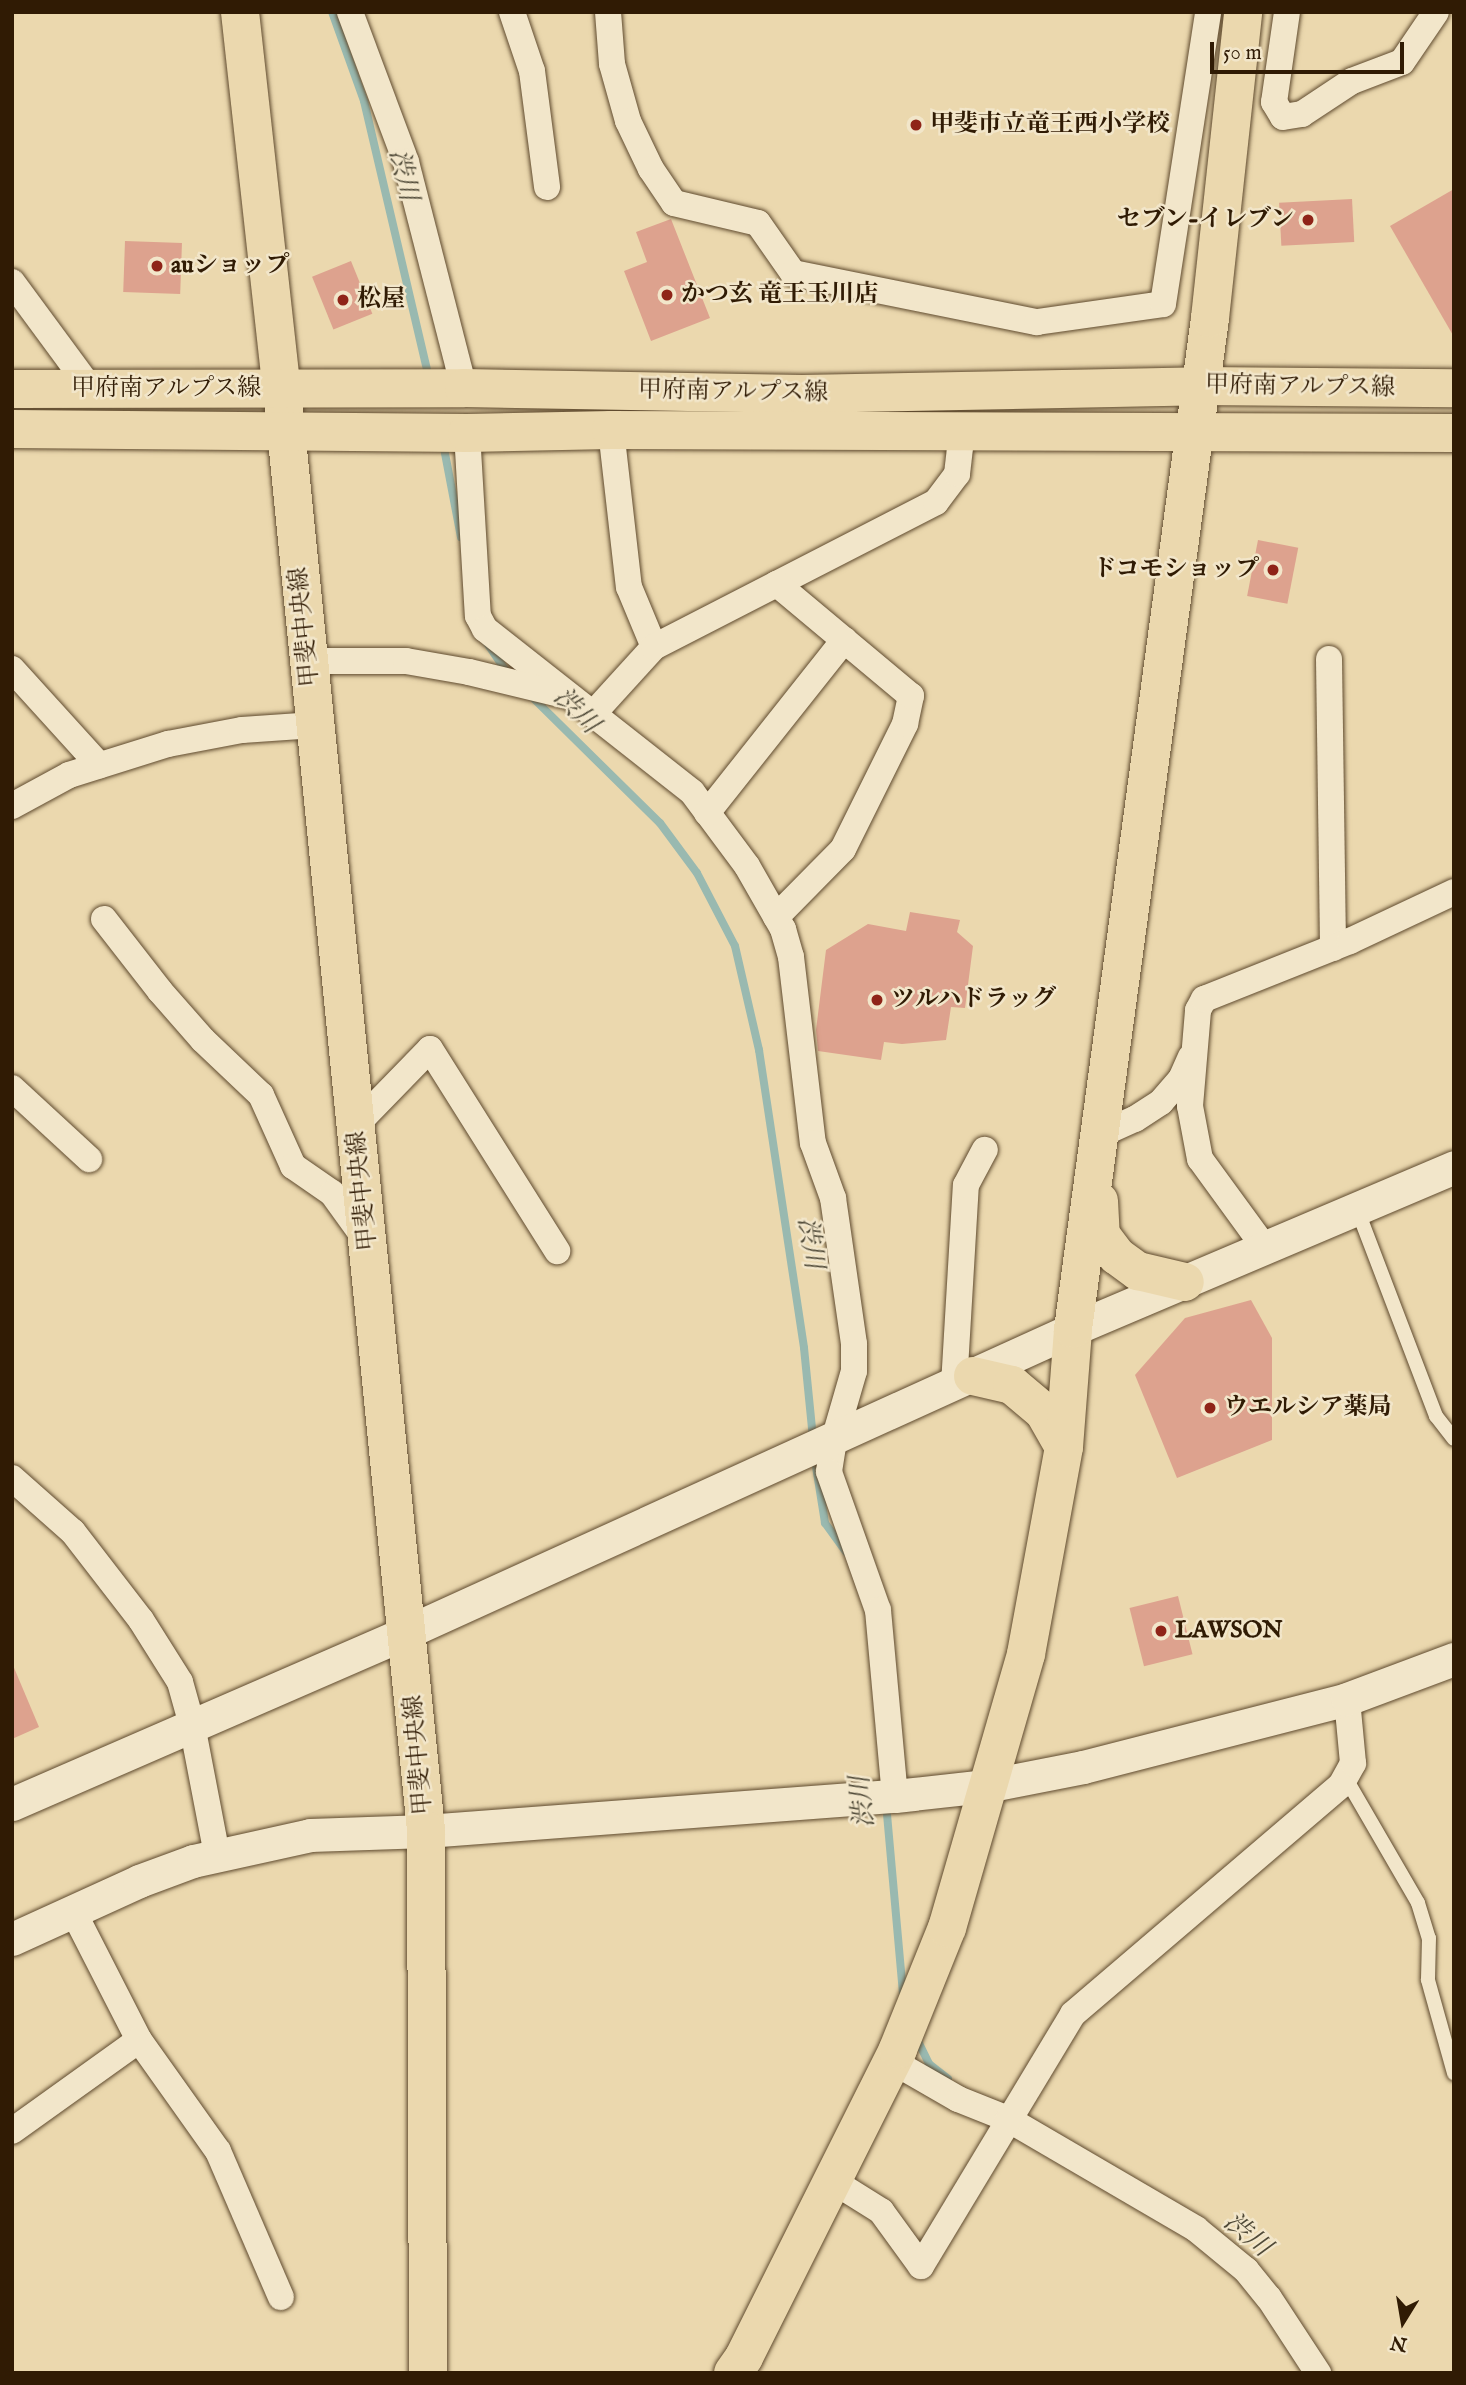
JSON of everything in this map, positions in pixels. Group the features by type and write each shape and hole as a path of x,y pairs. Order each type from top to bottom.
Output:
{"main road":[{"name":"甲斐中央線","path":"240,12 282,390 426,1831 428,2373"},
{"path":"733,2373 744,2357 892,2061 947,1928 1026,1654 1064,1447 1073,1329 1201,386 1243,12"},
{"name":"甲府南アルプス線","path":"12,389 464,388 802,394 1201,386 1454,388"},
{"name":"甲府南アルプス線","path":"12,429 467,433 611,430 1454,433"},
{"path":"1099,1149 1101,1235 1117,1256 1138,1271 1185,1282"},
{"path":"964,1380 1012,1385 1044,1412 1064,1447"}],"street":[{"path":"350,12 406,162 464,388"},
{"path":"512,12 532,71 547,187"},
{"path":"608,12 612,64 628,121 651,169 674,204 758,223 793,273 1037,322 1163,304 1208,12"},
{"path":"1287,12 1274,102 1283,117 1302,114 1352,81 1402,62 1436,12"},
{"path":"12,282 91,389"},
{"path":"611,430 629,587 654,647"},
{"path":"593,714 654,647 936,502 957,474 962,431"},
{"path":"467,433 478,616 485,629 692,792 747,866 776,917 791,957 814,1143 833,1198 854,1344 854,1371 834,1440 829,1472 878,1609 895,1796"},
{"path":"776,917 843,849 905,724 911,696 778,584"},
{"path":"707,813 844,640"},
{"path":"1329,659 1333,948"},
{"path":"308,662 407,661 469,672 572,697"},
{"path":"12,669 99,765"},
{"path":"12,806 69,775 168,744 242,730 315,725"},
{"path":"1265,1248 1200,1159 1189,1105 1198,1010 1204,999 1333,948 1454,892"},
{"path":"104,919 160,991 203,1040 261,1095 293,1166 332,1193 369,1244"},
{"path":"356,1125 430,1049 556,1251"},
{"path":"1099,1149 1135,1119 1161,1102 1181,1079 1194,1049"},
{"path":"12,1088 89,1159"},
{"path":"964,1380 966,1185 985,1150"},
{"path":"12,1804 407,1632 1073,1329 1454,1167"},
{"path":"12,1478 73,1532 141,1620 180,1682 192,1725 217,1855"},
{"path":"12,1939 139,1881 217,1855 310,1835 426,1831 895,1796 986,1786 1083,1767 1348,1699 1454,1659"},
{"path":"833,2181 881,2211 921,2266 1073,2014 1340,1786 1353,1763 1348,1699"},
{"path":"72,1911 139,2040 218,2151 281,2297"},
{"path":"12,2131 139,2040"},
{"path":"892,2061 958,2099 1008,2119 1206,2237 1246,2270 1269,2298 1318,2373"}],"lane":[{"path":"1357,1209 1436,1416 1454,1440"},
{"path":"1345,1777 1418,1903 1429,1938 1428,1980 1454,2073"}],"building":[{"path":"1454,189 1454,337 1390,226"},
{"path":"1352,199 1354,242 1281,246 1279,203"},
{"name":"かつ玄 竜王玉川店","path":"671,219 710,318 651,341 624,271 647,262 636,232"},
{"path":"125,241 182,243 180,294 123,292"},
{"path":"351,261 372,314 333,330 312,277"},
{"path":"1258,540 1298,548 1287,604 1247,596"},
{"path":"910,912 960,920 957,932 973,946 965,1008 951,1007 946,1040 902,1044 884,1042 881,1060 818,1051 816,1030 826,950 868,924 906,931"},
{"name":"ウエルシア薬局","path":"1251,1300 1272,1338 1272,1440 1177,1478 1135,1375 1185,1318"},
{"name":"LAWSON","path":"1178,1596 1193,1654 1144,1666 1129,1608"},
{"path":"12,1663 39,1727 12,1739"}],"waterway":[{"name":"渋川","path":"332,12 364,101 429,379"},
{"name":"渋川","path":"443,443 461,537"},
{"name":"渋川","path":"487,643 507,673"},
{"name":"渋川","path":"529,694 660,823 697,873 735,946 759,1050 804,1348 813,1438"},
{"name":"渋川","path":"814,1454 825,1523 846,1552"},
{"name":"渋川","path":"886,1803 903,1995"},
{"name":"渋川","path":"916,2037 929,2064 948,2079"}],"place":[{"name":"甲斐市立竜王西小学校","path":"916,125"},
{"name":"セブン-イレブン","path":"1308,220"},
{"name":"auショップ","path":"157,266"},
{"name":"かつ玄 竜王玉川店","path":"667,295"},
{"name":"松屋","path":"343,300"},
{"name":"ドコモショップ","path":"1273,570"},
{"name":"ツルハドラッグ","path":"877,1000"},
{"name":"ウエルシア薬局","path":"1210,1408"},
{"name":"LAWSON","path":"1161,1631"}]}
